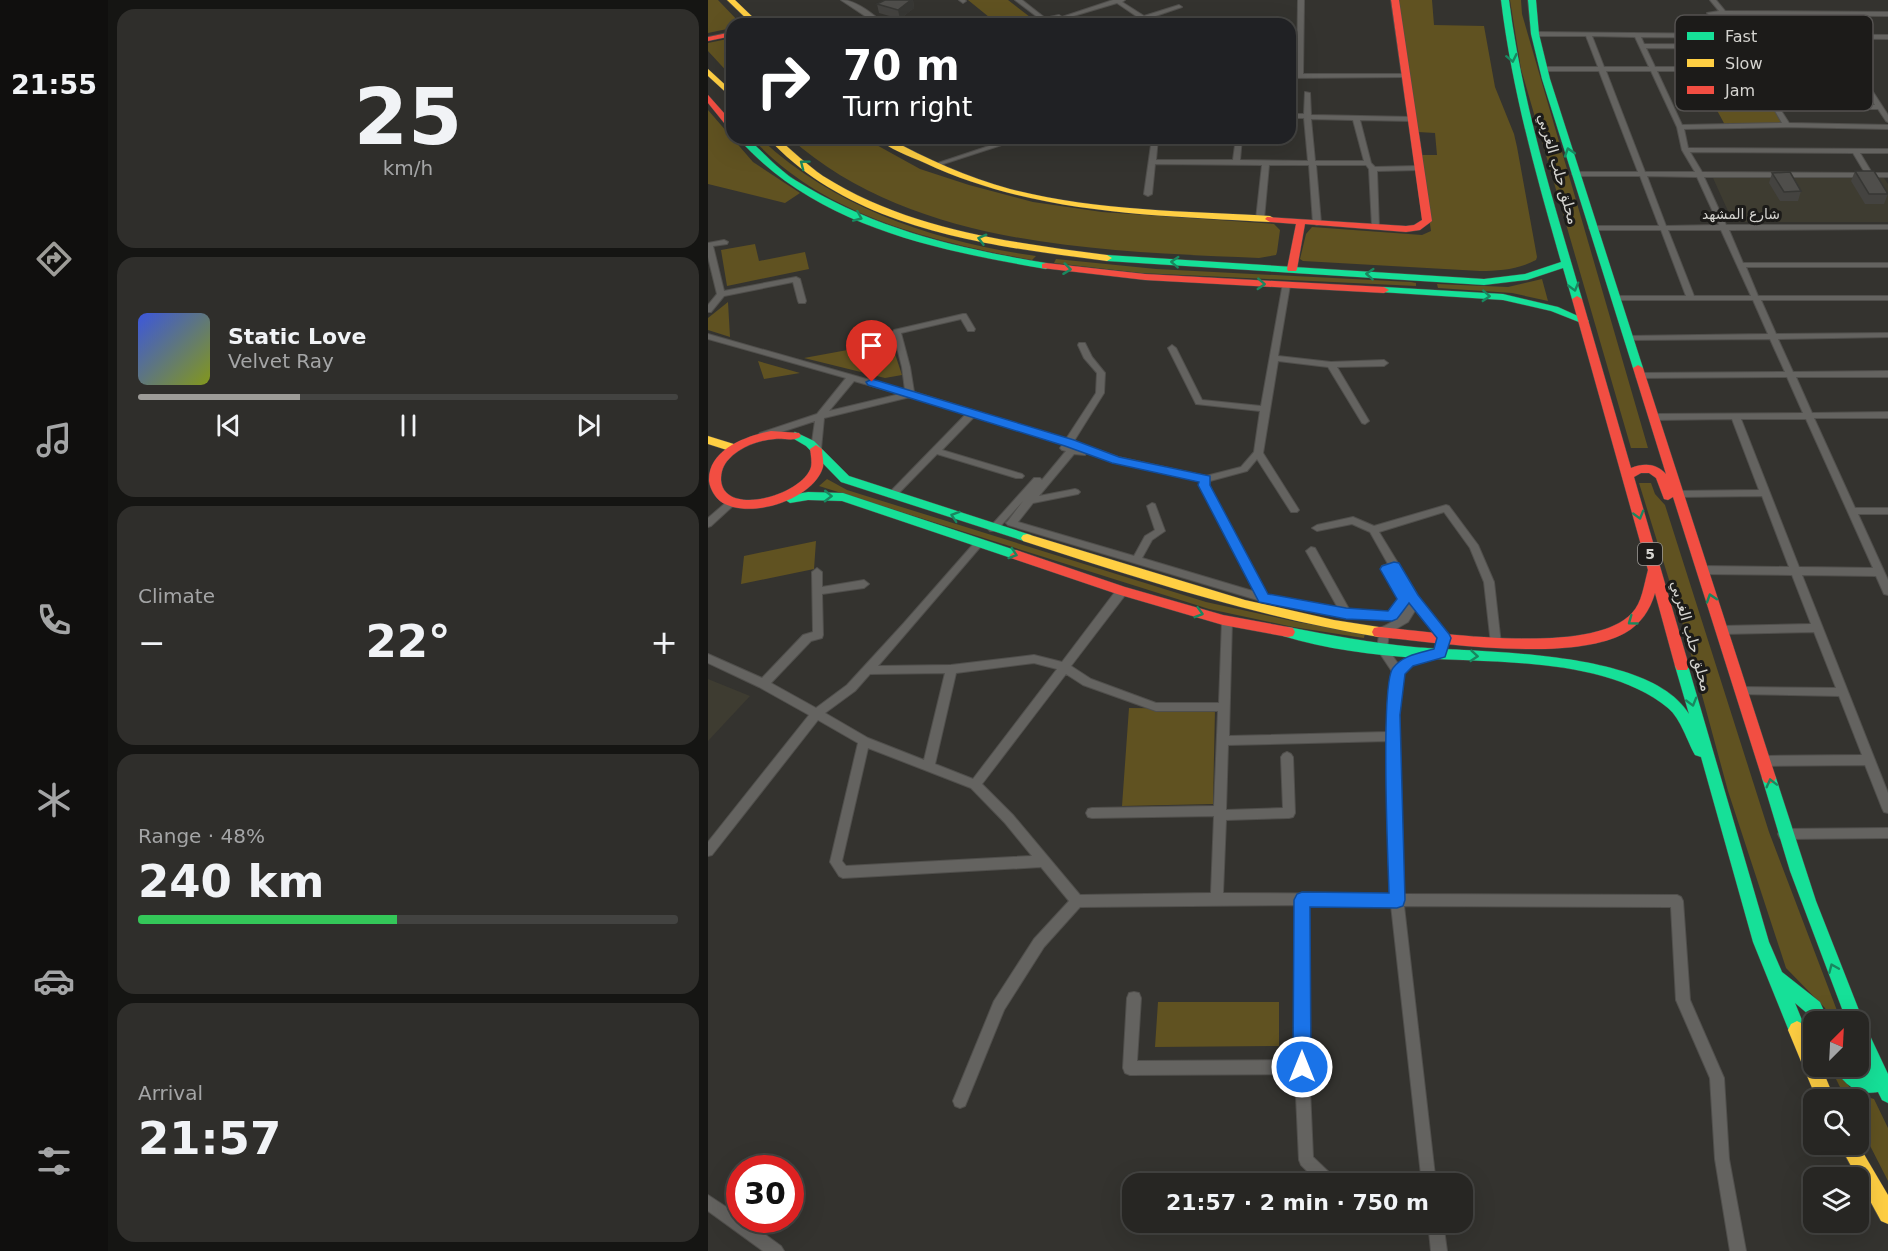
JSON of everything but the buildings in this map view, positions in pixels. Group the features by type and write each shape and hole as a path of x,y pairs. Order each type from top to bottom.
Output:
{"main road":[{"path":"731,0 750,18"},
{"path":"893,144 935,165 1020,192 1089,205 1413,229 1425,224 1427,220 1410,119 1395,0"},
{"name":"محلق حلب الغربي","path":"1504,0 1510,49 1524,111 1761,942 1821,1089"},
{"name":"محلق حلب الغربي","path":"1532,0 1535,34 1576,174 1765,761 1784,834 1818,930 1851,1011"},
{"path":"708,39 726,35"},
{"path":"708,71 726,90"},
{"path":"708,98 726,120"},
{"path":"747,144 758,157 817,199 880,226 937,244 1041,266 1134,277 1503,297 1554,309 1584,321"},
{"path":"779,144 822,179 867,202 914,221 1000,244 1049,253 1428,278 1510,281 1547,272 1568,263"},
{"path":"1292,269 1301,222"},
{"path":"1041,266 1049,253"},
{"path":"1655,569 1641,613 1618,631 1583,643 1497,644 1384,631 1267,611 993,529 841,478 807,440 793,436 776,435 757,438 733,448 713,460 710,481 714,490 721,497 732,502 750,504 808,496 843,497 1122,591 1227,621 1382,649 1553,663 1605,672 1645,685 1675,705 1711,770"},
{"path":"708,440 733,448"},
{"path":"770,502 801,489 812,479 820,458 816,449"},
{"path":"1628,475 1641,466 1650,468 1663,479 1666,491 1688,525"},
{"path":"1775,976 1816,1011"},
{"path":"1869,1054 1888,1094"},
{"path":"1850,1077 1852,1081 1864,1086 1876,1084 1872,1061"},
{"path":"1854,1155 1888,1214"}],"street":[{"path":"844,0 873,18"},
{"path":"1018,0 1042,18 1068,16"},
{"path":"1064,18 1118,0 1143,18 1179,7"},
{"path":"1300,76 1301,0"},
{"path":"1713,0 1723,14"},
{"path":"1710,13 1888,14"},
{"path":"1535,34 1675,35"},
{"path":"1588,34 1691,298"},
{"path":"1637,35 1680,127 1685,150 1700,175 1888,591"},
{"path":"1884,37 1888,48"},
{"path":"1642,46 1675,46"},
{"path":"1545,69 1675,70"},
{"path":"1296,76 1405,76"},
{"path":"1307,93 1307,117 1317,189 1317,223"},
{"path":"1873,98 1888,120"},
{"path":"1873,106 1879,106"},
{"path":"1777,111 1786,125"},
{"path":"1296,116 1410,119"},
{"path":"1356,118 1371,166 1376,226"},
{"path":"1680,127 1786,125 1888,127"},
{"path":"935,165 999,144"},
{"path":"1148,194 1154,144"},
{"path":"1236,162 1238,144"},
{"path":"1685,150 1888,151"},
{"path":"1855,151 1870,175"},
{"path":"1152,162 1313,163 1418,168"},
{"path":"1260,219 1266,164"},
{"path":"1576,174 1888,175"},
{"name":"شارع المشهد","path":"1593,228 1888,227"},
{"path":"721,294 709,245 724,242"},
{"path":"1741,265 1888,265"},
{"path":"1427,293 1428,278"},
{"path":"708,310 721,294 796,279 802,301"},
{"path":"708,336 910,394 1130,464 1206,479 1244,469 1258,453 1286,285"},
{"path":"1616,298 1888,298"},
{"path":"910,394 897,332 963,316 971,329"},
{"path":"1628,338 1888,335"},
{"path":"993,529 1069,443 1088,408 1100,393 1101,373 1088,358 1082,345"},
{"path":"1172,348 1199,402 1264,409"},
{"path":"1273,358 1330,365 1384,363"},
{"path":"1330,365 1365,421"},
{"path":"1640,376 1888,374"},
{"path":"816,449 820,416 852,377"},
{"path":"757,438 820,416 910,394"},
{"path":"892,495 972,413"},
{"path":"1653,417 1888,415"},
{"path":"1735,416 1888,808"},
{"path":"1130,464 1117,465 1072,450 1011,523 1264,598 1346,614 1392,616 1404,599 1386,569 1394,566"},
{"path":"936,451 1019,476"},
{"path":"1258,453 1294,510"},
{"path":"1206,479 1204,485 1264,598"},
{"path":"1016,503 1075,492"},
{"path":"1678,494 1765,493"},
{"path":"708,524 732,502"},
{"path":"1136,561 1148,537 1160,531 1152,506"},
{"path":"1373,530 1446,508 1474,547 1489,582 1497,644"},
{"path":"1852,510 1888,511"},
{"path":"1317,528 1353,520 1373,530 1414,599 1444,638 1440,653 1409,662 1398,672 1393,715 1397,900 1428,1173"},
{"path":"708,851 816,714 851,688 979,543"},
{"path":"1311,550 1346,614"},
{"path":"1702,570 1880,572"},
{"path":"763,684 807,638 818,635 817,572"},
{"path":"819,591 864,584"},
{"path":"975,785 1122,591"},
{"path":"1398,672 1382,649 1384,631 1403,623 1411,612 1414,599"},
{"path":"1216,899 1227,621"},
{"path":"1722,630 1818,628"},
{"path":"708,658 763,684 864,741 975,785 1009,819 1077,901"},
{"path":"867,670 951,669 1034,659 1064,667 1087,682 1156,707 1223,707"},
{"path":"929,765 951,669"},
{"path":"1742,691 1843,692"},
{"path":"1222,741 1394,736"},
{"path":"864,741 836,862 843,873 1045,861"},
{"path":"1092,813 1289,813 1287,757"},
{"path":"1765,761 1869,760"},
{"path":"1784,834 1888,834"},
{"path":"960,1101 999,1006 1039,943 1077,901 1216,899 1677,901 1683,1000 1717,1078 1722,1159 1738,1251"},
{"path":"1302,900 1302,1067 1306,1160 1320,1173"},
{"path":"1134,998 1130,1068 1302,1067"},
{"path":"708,1202 776,1251"},
{"path":"1437,1233 1439,1251"}],"shaded area":[{"path":"708,0 718,0 735,18 726,18 726,29 708,33"},
{"path":"968,0 1008,0 1030,17 985,18 989,17"},
{"path":"1398,0 1432,0 1434,25 1484,26 1495,87 1517,147 1536,260 1509,269 1480,271 1300,259 1306,234 1312,227 1422,235 1431,231 1420,155 1437,155 1435,133 1418,132"},
{"path":"1510,0 1521,0 1522,14 1648,448 1631,448 1521,69"},
{"path":"726,39 726,70 708,51 708,43"},
{"path":"708,110 726,131 726,144 737,144 753,162 800,193 785,203 708,184"},
{"path":"1717,111 1777,111 1785,125 1725,125"},
{"path":"758,144 767,144 789,163 820,184 889,218 962,242 1036,256 1032,260 994,253 918,234 881,221 845,206 780,165"},
{"path":"798,144 875,144 920,169 1033,202 1102,212 1274,224 1280,230 1277,252 1276,255 1259,258 1137,252 1012,237 951,222 893,202 839,174"},
{"path":"1713,178 1884,178 1888,184 1888,222 1733,222"},
{"path":"755,244 759,261 805,252 809,269 727,286 721,250"},
{"path":"1056,259 1156,269 1411,282 1416,283 1416,286 1141,273 1054,263"},
{"path":"1542,279 1548,301 1512,293 1438,288 1437,284 1508,287"},
{"path":"728,302 730,337 708,330 708,318"},
{"path":"891,342 902,375 885,378 804,358"},
{"path":"758,361 800,373 764,379"},
{"path":"827,479 847,490 1206,602 1297,622 1365,633 1364,638 1293,627 1209,609 819,486"},
{"path":"1639,483 1651,483 1655,494 1665,505 1769,832 1837,1011 1826,1011 1786,968 1728,791 1683,625"},
{"path":"816,541 814,569 741,584 744,556"},
{"path":"708,679 750,696 708,741"},
{"path":"1129,708 1215,709 1213,804 1122,806"},
{"path":"1158,1002 1279,1002 1279,1046 1155,1047"},
{"path":"1835,1077 1842,1077 1851,1089 1841,1089"},
{"path":"1869,1098 1874,1099 1888,1128 1888,1181 1869,1144"}],"traffic: fast":[{"path":"1505,0 1525,113 1577,299"},
{"path":"1532,0 1535,34 1546,79 1638,368"},
{"path":"749,144 790,181 850,215 919,240 993,257 1046,266"},
{"path":"1107,258 1484,282 1527,277 1567,263"},
{"path":"1384,290 1503,297 1554,309 1584,321"},
{"path":"795,436 816,449 845,479 1027,538"},
{"path":"790,499 808,496 843,497 1016,555"},
{"path":"1288,632 1382,649 1534,660 1574,665 1612,674 1645,686 1673,704 1684,719 1700,751"},
{"path":"1682,666 1761,942 1797,1030"},
{"path":"1769,778 1797,871 1852,1011"},
{"path":"1777,978 1816,1011"},
{"path":"1869,1052 1888,1094"},
{"path":"1852,1077 1865,1084 1876,1084 1873,1067"}],"traffic: slow":[{"path":"731,0 750,18"},
{"path":"708,71 726,90"},
{"path":"779,144 819,177 874,207 935,229 1000,244 1107,258"},
{"path":"893,144 972,180 1044,199 1120,210 1270,219"},
{"path":"708,440 733,448"},
{"path":"1027,538 1245,605 1334,625 1379,632"},
{"path":"1797,1030 1821,1089"},
{"path":"1854,1155 1888,1214"}],"traffic: jam":[{"path":"1270,219 1406,229 1417,228 1427,221 1395,0"},
{"path":"708,39 726,35"},
{"path":"708,98 726,120"},
{"path":"1292,269 1301,222"},
{"path":"1046,266 1145,277 1384,290"},
{"path":"1577,299 1682,666"},
{"path":"1638,368 1769,778"},
{"path":"795,436 763,437 733,449 725,455 716,469 716,485 719,492 733,502 744,504 769,502 794,493 812,477 817,467 816,449"},
{"path":"1628,475 1643,468 1658,472 1665,484 1668,496"},
{"path":"1016,555 1122,591 1223,620 1288,632"},
{"path":"1379,632 1495,642 1563,643 1599,638 1621,629 1637,617 1645,604 1655,569"}],"route":[{"path":"872,382 1069,443 1116,460 1185,477 1206,479 1204,485 1264,598 1346,614 1392,616 1404,599 1386,569 1394,566 1414,599 1444,638 1440,653 1422,656 1409,662 1398,672 1393,715 1397,900 1302,900 1302,1067"}]}
